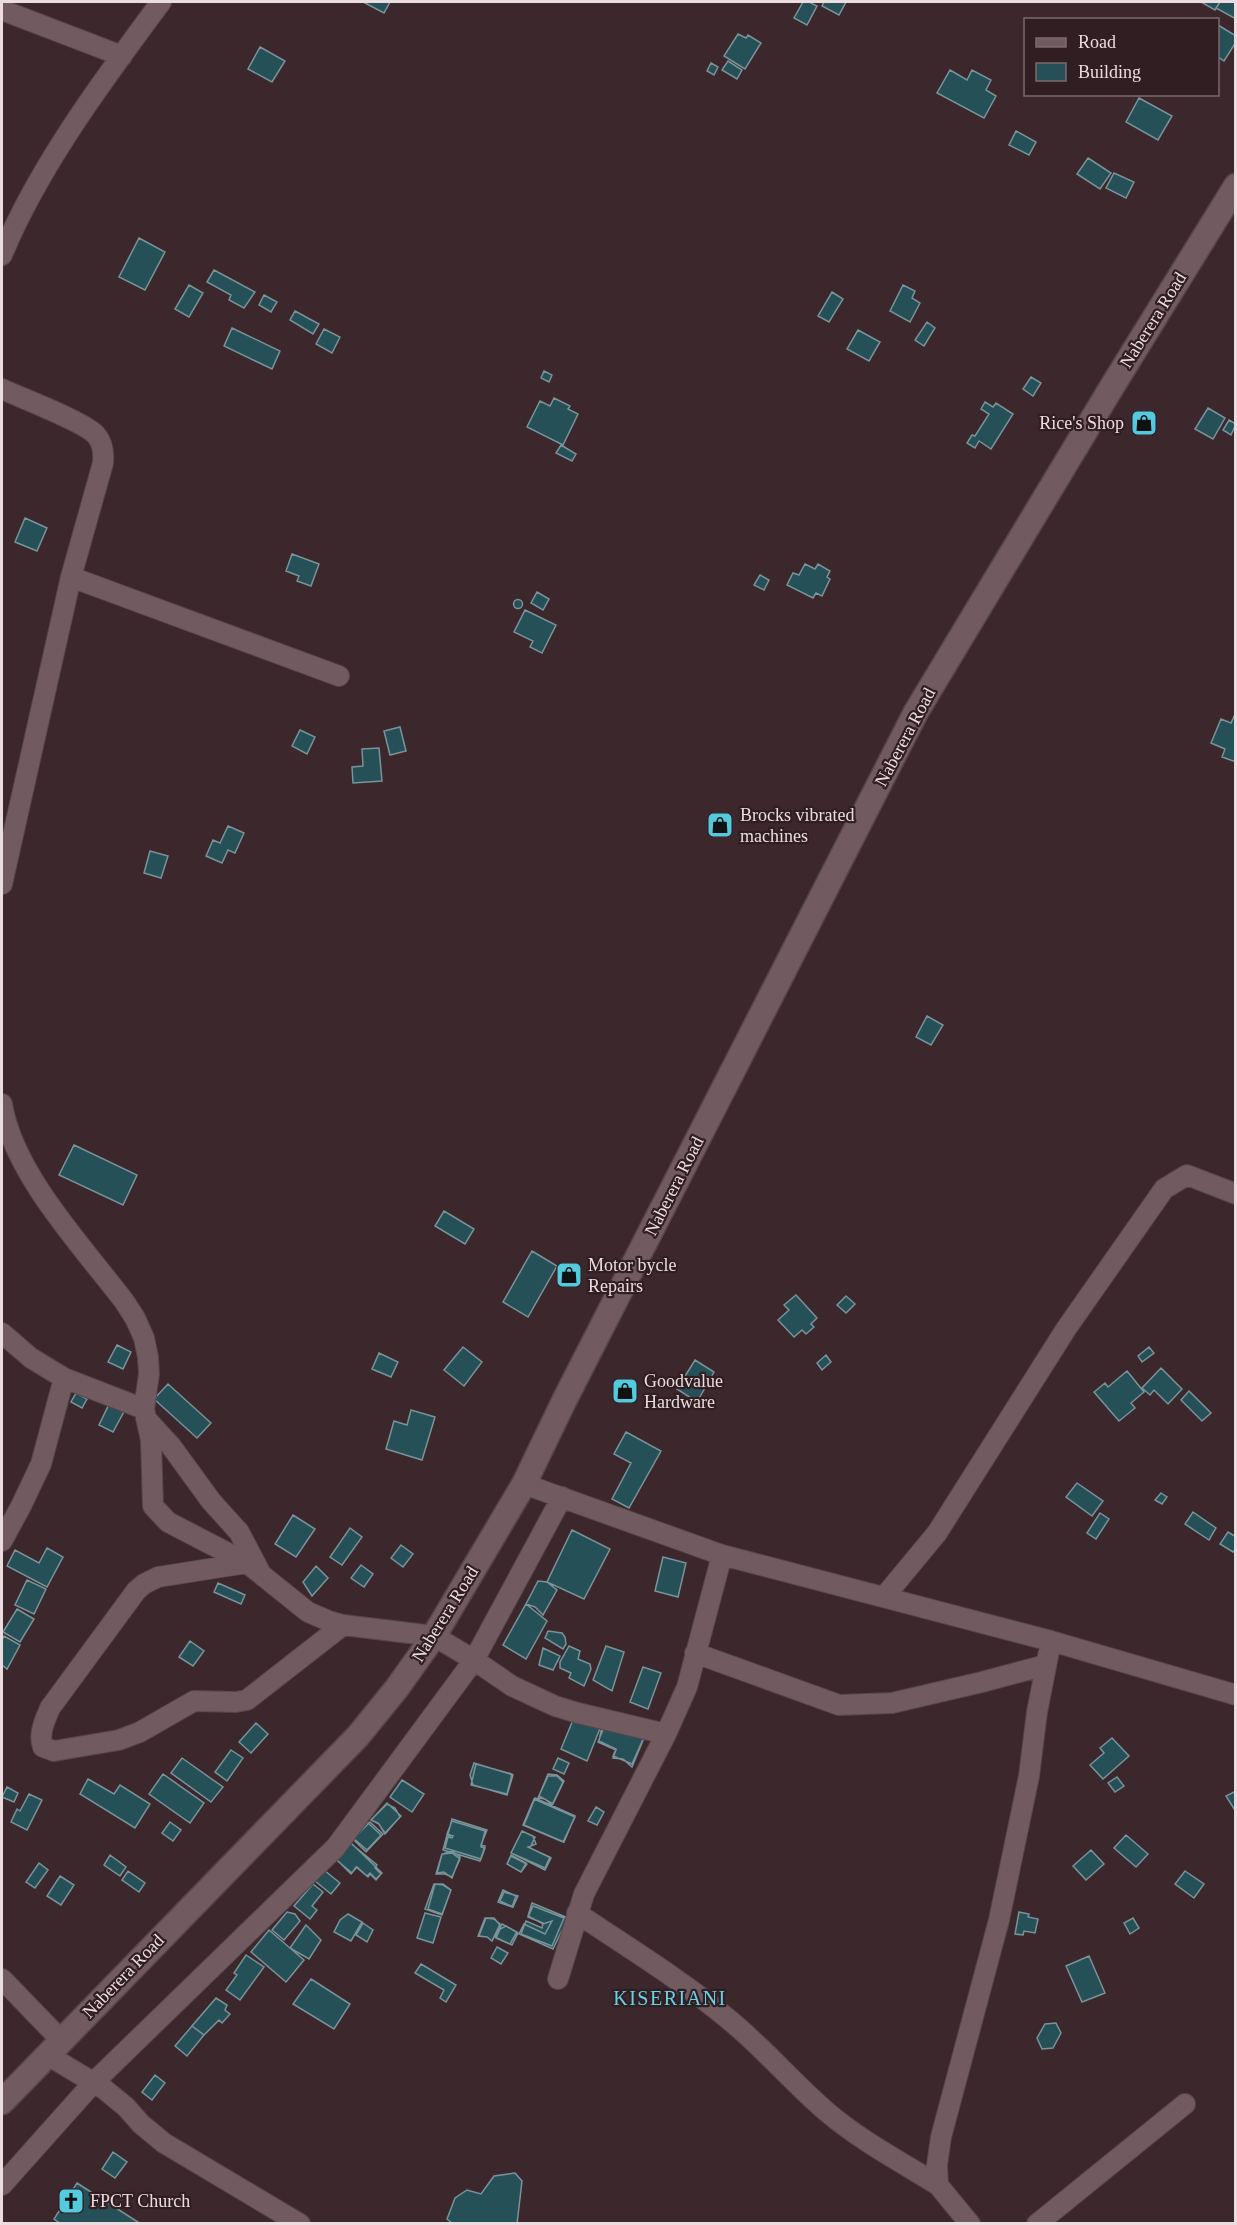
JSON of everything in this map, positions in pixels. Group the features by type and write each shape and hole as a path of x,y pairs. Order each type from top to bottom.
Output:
{"street":[{"path":"2,255 32,193 69,132 160,2"},
{"path":"2,10 122,56"},
{"name":"Naberera Road","path":"2,2102 358,1736 397,1688 434,1636 524,1484 565,1399 916,712 1236,186"},
{"path":"2,389 92,431 102,445 103,462 71,577 2,884"},
{"path":"71,577 339,676"},
{"path":"2,1104 18,1154 37,1187 135,1318 144,1338 149,1374 145,1414 151,1440 153,1506 168,1522 254,1568 308,1612 329,1622 434,1636 474,1659 512,1686 555,1706 666,1734"},
{"path":"884,1597 937,1533 1066,1329 1164,1189 1187,1175 1236,1194"},
{"path":"2,1333 31,1358 64,1378 145,1414 212,1501 239,1532 254,1568"},
{"path":"2,1541 41,1464 64,1378"},
{"path":"524,1484 722,1554 1051,1641 1236,1695"},
{"path":"2,2185 93,2083 336,1847 474,1659 562,1497"},
{"path":"558,1979 577,1913 592,1875 666,1734 687,1687 722,1554"},
{"path":"254,1568 158,1577 136,1591 50,1708 43,1726 41,1739 43,1747 54,1751 119,1740 140,1732 194,1701 248,1700 343,1625"},
{"path":"938,2185 937,2165 941,2138 999,1920 1029,1776 1037,1712 1051,1641"},
{"path":"695,1653 839,1705 892,1703 1046,1665"},
{"path":"577,1913 692,1990 728,2018 826,2111 857,2135 938,2185 970,2223"},
{"path":"2,1979 53,2047 93,2083 115,2098 164,2143 300,2223"},
{"path":"1037,2223 1185,2104"}],"building":[{"path":"366,2 390,2 384,13"},
{"path":"803,2 817,6 807,25 794,18"},
{"path":"824,2 846,2 839,15 822,6"},
{"path":"1201,2 1220,2 1215,10"},
{"path":"1220,2 1236,2 1236,19 1216,8"},
{"path":"1219,26 1236,36 1236,42 1224,61 1219,58"},
{"path":"738,34 746,38 748,35 761,43 745,69 724,56"},
{"path":"260,47 285,61 272,82 248,69"},
{"path":"728,61 742,70 737,79 722,70"},
{"path":"711,63 718,67 714,75 707,71"},
{"path":"950,70 967,80 972,70 991,80 986,90 996,96 984,118 937,93"},
{"path":"1139,98 1172,116 1158,140 1126,122"},
{"path":"1016,131 1036,142 1029,155 1009,145"},
{"path":"1088,158 1111,173 1100,189 1077,174"},
{"path":"1114,173 1134,182 1126,198 1106,188"},
{"path":"139,238 165,252 145,290 119,277"},
{"path":"214,270 255,292 244,308 229,300 231,295 207,282"},
{"path":"189,285 203,293 189,317 175,309"},
{"path":"903,285 915,291 912,298 920,303 910,322 890,311"},
{"path":"832,292 843,299 829,322 818,316"},
{"path":"264,295 277,302 271,312 259,305"},
{"path":"295,311 319,324 313,334 290,320"},
{"path":"927,322 935,328 924,346 915,340"},
{"path":"232,328 280,351 272,369 224,346"},
{"path":"324,329 340,337 332,353 316,344"},
{"path":"858,330 880,342 869,361 847,349"},
{"path":"544,371 552,375 549,382 541,378"},
{"path":"1031,377 1041,383 1033,396 1023,389"},
{"path":"554,398 570,406 568,409 578,414 563,445 527,427 540,401 550,406"},
{"path":"985,402 993,407 996,403 1013,414 991,449 979,441 975,448 967,443 972,435 975,436 989,414 981,409"},
{"path":"1208,408 1225,418 1213,439 1195,429"},
{"path":"1229,420 1236,424 1231,435 1223,430"},
{"path":"561,445 576,454 572,461 556,453"},
{"path":"25,518 47,528 37,551 15,542"},
{"path":"292,554 319,564 311,586 297,581 299,576 286,571"},
{"path":"805,564 815,569 818,564 830,571 827,577 830,579 822,596 816,593 813,598 787,585 793,573 799,575"},
{"path":"760,575 769,580 764,590 754,585"},
{"path":"537,592 549,599 543,610 531,603"},
{"path":"518,600 522,604 518,608 514,604"},
{"path":"525,610 556,625 542,653 530,647 533,641 514,632"},
{"path":"1236,712 1236,762 1222,757 1225,749 1211,743 1221,719 1231,723"},
{"path":"400,727 406,751 390,755 384,731"},
{"path":"300,730 315,737 307,754 292,746"},
{"path":"379,748 382,781 353,783 352,767 363,766 362,749"},
{"path":"228,826 244,833 235,853 228,850 222,863 206,856 213,840 220,843"},
{"path":"150,851 168,856 161,878 144,873"},
{"path":"927,1016 943,1025 931,1045 916,1037"},
{"path":"74,1145 137,1175 123,1205 59,1175"},
{"path":"444,1211 474,1229 465,1244 435,1226"},
{"path":"532,1251 557,1266 528,1317 503,1302"},
{"path":"796,1295 817,1318 811,1324 814,1327 806,1334 802,1330 794,1337 778,1320 789,1310 784,1305"},
{"path":"846,1296 855,1304 846,1313 837,1305"},
{"path":"117,1345 131,1352 123,1369 108,1362"},
{"path":"463,1347 482,1362 464,1386 444,1370"},
{"path":"1149,1347 1154,1353 1142,1362 1138,1356"},
{"path":"379,1353 398,1362 391,1377 372,1369"},
{"path":"826,1355 831,1362 822,1370 817,1363"},
{"path":"695,1360 714,1372 697,1402 677,1389"},
{"path":"1161,1368 1182,1389 1168,1404 1154,1390 1150,1395 1142,1388"},
{"path":"1127,1371 1144,1392 1131,1403 1135,1408 1119,1421 1094,1392 1105,1383 1108,1387"},
{"path":"168,1384 211,1423 197,1438 154,1399"},
{"path":"1189,1391 1211,1413 1202,1421 1181,1400"},
{"path":"76,1393 87,1399 82,1408 71,1402"},
{"path":"112,1398 127,1406 113,1432 99,1425"},
{"path":"411,1410 435,1417 422,1460 386,1449 394,1421 407,1425"},
{"path":"626,1432 661,1451 629,1508 612,1499 631,1463 614,1454"},
{"path":"1077,1483 1103,1501 1092,1516 1066,1497"},
{"path":"1161,1493 1167,1497 1162,1504 1155,1500"},
{"path":"1193,1512 1216,1528 1209,1540 1185,1524"},
{"path":"1100,1513 1109,1519 1096,1539 1087,1533"},
{"path":"293,1515 315,1529 296,1557 275,1544"},
{"path":"350,1528 362,1537 342,1565 330,1557"},
{"path":"572,1530 610,1549 584,1599 547,1582"},
{"path":"1228,1532 1236,1537 1236,1549 1233,1552 1220,1544"},
{"path":"401,1545 413,1554 403,1567 391,1558"},
{"path":"47,1548 63,1557 47,1587 7,1566 15,1550 39,1563"},
{"path":"663,1557 686,1563 678,1597 655,1591"},
{"path":"361,1565 373,1574 364,1587 351,1578"},
{"path":"316,1566 328,1578 312,1596 303,1582"},
{"path":"27,1580 46,1589 34,1614 15,1605"},
{"path":"538,1581 547,1582 557,1590 543,1615 535,1607 526,1604"},
{"path":"218,1583 245,1595 241,1604 214,1592"},
{"path":"526,1604 547,1621 526,1659 503,1645"},
{"path":"17,1609 34,1619 20,1642 3,1632"},
{"path":"548,1631 562,1633 566,1644 563,1649 545,1638"},
{"path":"4,1636 20,1645 7,1669 2,1665"},
{"path":"190,1641 204,1651 193,1666 179,1657"},
{"path":"569,1646 580,1651 578,1659 590,1664 591,1669 584,1686 569,1678 571,1673 560,1668 560,1662"},
{"path":"606,1646 624,1652 612,1691 593,1680"},
{"path":"543,1648 560,1656 553,1670 539,1665"},
{"path":"643,1667 661,1673 648,1709 630,1702"},
{"path":"575,1715 601,1726 587,1761 561,1749"},
{"path":"606,1722 644,1738 632,1767 623,1759 613,1758 616,1750 598,1742"},
{"path":"256,1723 268,1734 251,1753 239,1742"},
{"path":"606,1723 644,1737 632,1764 613,1756 616,1749 599,1741"},
{"path":"1112,1738 1129,1756 1103,1779 1090,1765 1104,1753 1100,1748"},
{"path":"231,1750 243,1758 227,1781 215,1772"},
{"path":"182,1758 223,1787 211,1802 171,1773"},
{"path":"558,1758 569,1763 564,1774 553,1769"},
{"path":"474,1763 513,1775 507,1795 473,1785 470,1775"},
{"path":"476,1764 512,1774 507,1794 471,1785"},
{"path":"163,1774 204,1803 190,1823 149,1794"},
{"path":"548,1774 557,1775 564,1781 553,1804 539,1796"},
{"path":"548,1776 557,1776 563,1782 552,1805 545,1799 538,1798"},
{"path":"1117,1777 1124,1786 1115,1792 1108,1783"},
{"path":"88,1779 114,1794 120,1785 150,1804 135,1828 80,1794"},
{"path":"402,1780 424,1794 412,1812 390,1797"},
{"path":"7,1787 18,1793 14,1802 2,1797"},
{"path":"1236,1791 1236,1812 1226,1796"},
{"path":"29,1794 42,1800 27,1830 11,1822 17,1809 20,1811"},
{"path":"535,1798 575,1816 564,1842 524,1825"},
{"path":"534,1799 575,1817 563,1842 523,1825"},
{"path":"387,1803 401,1816 385,1833 378,1823 371,1820"},
{"path":"387,1804 395,1808 400,1817 385,1834 379,1824 371,1820"},
{"path":"596,1807 604,1812 597,1825 588,1821"},
{"path":"452,1819 487,1830 481,1845 485,1846 480,1861 443,1850 447,1835 451,1836 448,1834"},
{"path":"452,1821 485,1831 481,1847 485,1848 481,1859 445,1848 448,1837 453,1836 447,1834"},
{"path":"170,1822 181,1830 173,1841 162,1833"},
{"path":"367,1822 381,1835 367,1850 353,1838"},
{"path":"370,1822 383,1834 366,1852 353,1839"},
{"path":"522,1831 533,1836 536,1844 528,1847 550,1857 545,1868 511,1853"},
{"path":"522,1831 535,1837 530,1848 551,1858 545,1870 511,1853"},
{"path":"1126,1835 1148,1854 1136,1867 1114,1848"},
{"path":"348,1841 377,1865 375,1868 381,1874 376,1880 370,1874 368,1877 356,1867 352,1873 334,1858"},
{"path":"349,1841 382,1873 376,1879 370,1873 367,1876 357,1867 351,1874 334,1857"},
{"path":"1091,1850 1104,1864 1086,1880 1073,1866"},
{"path":"452,1851 460,1857 452,1878 444,1872 437,1873 442,1854"},
{"path":"452,1853 460,1859 452,1877 436,1874 442,1854"},
{"path":"110,1855 126,1867 120,1876 104,1865"},
{"path":"511,1855 526,1863 521,1872 507,1864"},
{"path":"511,1856 527,1864 521,1872 507,1864"},
{"path":"39,1863 48,1870 35,1888 26,1882"},
{"path":"324,1870 340,1883 331,1894 315,1881"},
{"path":"128,1871 145,1883 139,1892 122,1880"},
{"path":"1185,1871 1204,1884 1194,1898 1175,1884"},
{"path":"60,1876 74,1885 61,1905 47,1896"},
{"path":"313,1884 323,1892 312,1906 317,1910 310,1919 294,1906"},
{"path":"434,1884 443,1884 451,1890 442,1915 425,1909"},
{"path":"435,1884 443,1885 451,1890 442,1914 428,1909"},
{"path":"503,1890 516,1896 512,1907 498,1902"},
{"path":"504,1892 518,1896 513,1907 500,1901"},
{"path":"532,1903 568,1918 553,1949 519,1934 524,1924 545,1934 552,1921 543,1924 528,1916"},
{"path":"533,1906 564,1918 552,1946 521,1934 526,1921 542,1928 543,1923 528,1917"},
{"path":"287,1912 295,1914 300,1921 284,1940 272,1930"},
{"path":"1019,1912 1038,1919 1035,1933 1024,1931 1023,1935 1015,1934"},
{"path":"425,1913 441,1917 433,1943 417,1938"},
{"path":"348,1914 362,1922 351,1941 334,1932 340,1920"},
{"path":"485,1918 494,1918 500,1925 492,1941 487,1937 478,1936"},
{"path":"486,1918 494,1919 500,1924 492,1941 487,1937 479,1936"},
{"path":"1133,1918 1139,1928 1130,1934 1124,1923"},
{"path":"363,1923 373,1930 367,1942 356,1935"},
{"path":"502,1924 517,1932 510,1944 495,1937"},
{"path":"306,1925 321,1940 309,1959 290,1948"},
{"path":"506,1926 518,1933 512,1945 496,1938 500,1929"},
{"path":"269,1930 304,1960 286,1982 251,1952"},
{"path":"497,1947 508,1953 501,1964 491,1958"},
{"path":"246,1955 264,1967 240,2000 226,1990 237,1975 234,1973"},
{"path":"1089,1956 1105,1993 1082,2002 1066,1966"},
{"path":"421,1964 456,1985 446,2002 440,1998 444,1990 415,1973"},
{"path":"311,1979 350,2004 334,2029 293,2004"},
{"path":"216,1998 227,2005 225,2010 230,2014 222,2023 219,2020 204,2035 192,2026"},
{"path":"1056,2023 1061,2033 1053,2048 1042,2049 1037,2038 1045,2024"},
{"path":"192,2026 204,2035 187,2056 175,2046"},
{"path":"155,2075 165,2083 152,2100 142,2092"},
{"path":"113,2152 127,2162 115,2178 102,2169"},
{"path":"515,2173 522,2181 517,2224 453,2224 447,2219 455,2198 467,2190 481,2194 494,2176"},
{"path":"77,2183 141,2224 61,2224 54,2219"}],"place":[{"name":"Rice's Shop","path":"1144,423"},
{"name":"Brocks vibrated machines","path":"720,825"},
{"name":"Motor bycle Repairs","path":"569,1275"},
{"name":"Goodvalue Hardware","path":"625,1391"},
{"name":"FPCT Church","path":"71,2201"}],"district":[{"name":"KISERIANI","path":"670,1998"}]}
